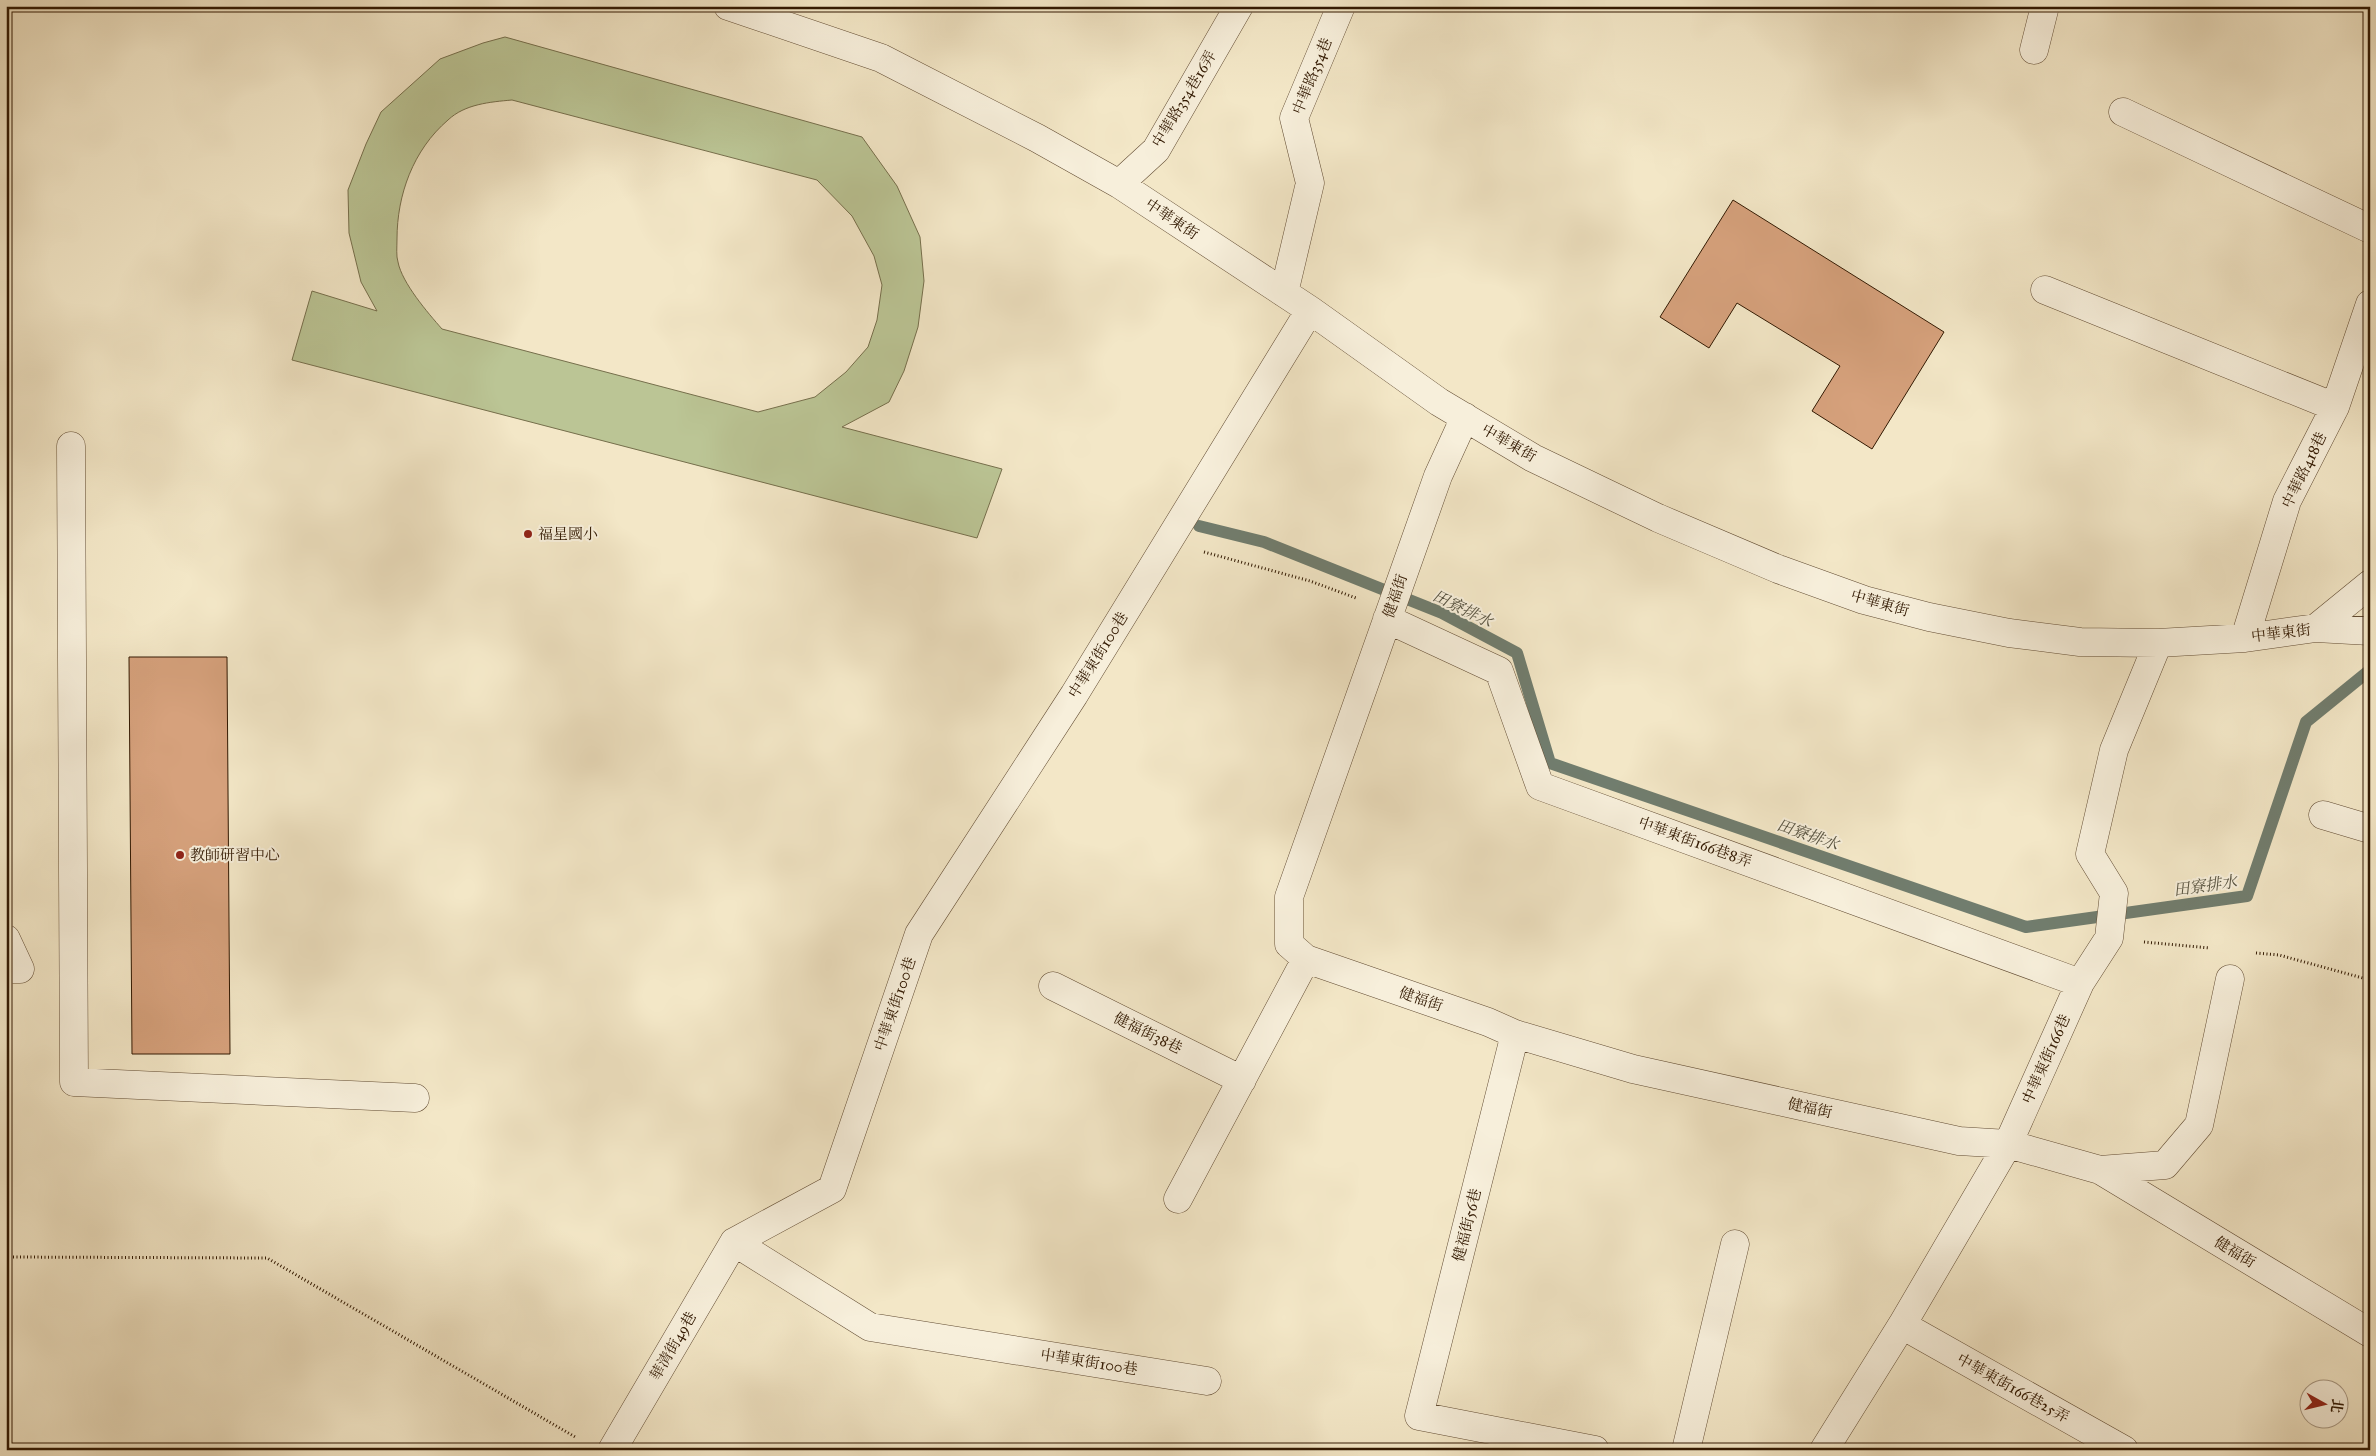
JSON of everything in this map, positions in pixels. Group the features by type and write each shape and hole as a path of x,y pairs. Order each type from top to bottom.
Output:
{"street":[{"name":"中華東街","path":"728,6 881,58 1037,138 1119,184 1310,310 1439,402 1534,458 1658,518 1778,568 1864,600 1929,617 2009,633 2080,642 2158,643 2245,638 2316,628 2370,631"},
{"name":"中華路354巷16弄","path":"1119,184 1156,150 1239,6"},
{"name":"中華路354巷","path":"1284,293 1310,183 1294,118 1341,6"},
{"path":"2034,50 2045,6"},
{"path":"2123,112 2370,229"},
{"path":"2045,290 2335,407"},
{"name":"中華路418巷","path":"2245,638 2287,501 2335,407 2370,304"},
{"name":"中華東街100巷","path":"1207,1381 870,1328 734,1242 832,1189 919,934 1074,695 1310,310"},
{"name":"健福街","path":"1465,417 1438,476 1402,574 1289,897 1289,944 1306,959 1488,1022 1516,1034 1633,1068 1960,1141 2008,1144 2100,1170 2370,1333"},
{"path":"71,446 74,1082 415,1098"},
{"path":"2316,628 2370,584"},
{"name":"中華東街166巷8弄","path":"1388,615 1499,671 1540,786 2080,983"},
{"name":"中華東街166巷","path":"1824,1450 1902,1325 2008,1144 2080,983 2110,938 2114,893 2090,854 2114,750 2158,643"},
{"path":"2323,815 2370,829"},
{"path":"6,939 13,969"},
{"path":"1178,1199 1306,959"},
{"name":"健福街","path":"2100,1170 2165,1165 2199,1125 2230,979"},
{"name":"健福街38巷","path":"1053,986 1242,1080"},
{"name":"健福街56巷","path":"1516,1034 1419,1416 1595,1450"},
{"name":"華清街49巷","path":"612,1450 734,1242"},
{"path":"1686,1450 1736,1244"},
{"name":"中華東街166巷25弄","path":"1902,1325 2124,1450"}],"path":[{"path":"1168,542 1310,581 1363,600 1388,615"},
{"path":"6,1256 267,1258 580,1440"}],"green space":[{"path":"505,37 862,137 897,186 920,237 924,281 918,327 904,371 889,402 842,427 1002,469 977,538 292,360 312,291 377,311 361,282 349,233 348,190 381,112 440,59","holes":["512,100 817,180 852,216 874,256 882,285 877,320 868,347 846,372 815,397 758,412 442,329 410,288 397,260 400,206 409,174 416,159 425,145 448,120 462,110 487,103"]}],"building":[{"path":"1733,200 1944,332 1872,449 1812,411 1840,366 1737,303 1709,348 1660,317"},
{"name":"教師研習中心","path":"129,657 227,657 230,1054 132,1054"}],"waterway":[{"name":"田寮排水","path":"1199,526 1264,542 1442,613 1517,653 1550,763 2026,927 2247,896 2306,722 2370,670"}],"place":[{"name":"福星國小","path":"528,534"},
{"name":"教師研習中心","path":"180,855"}]}
